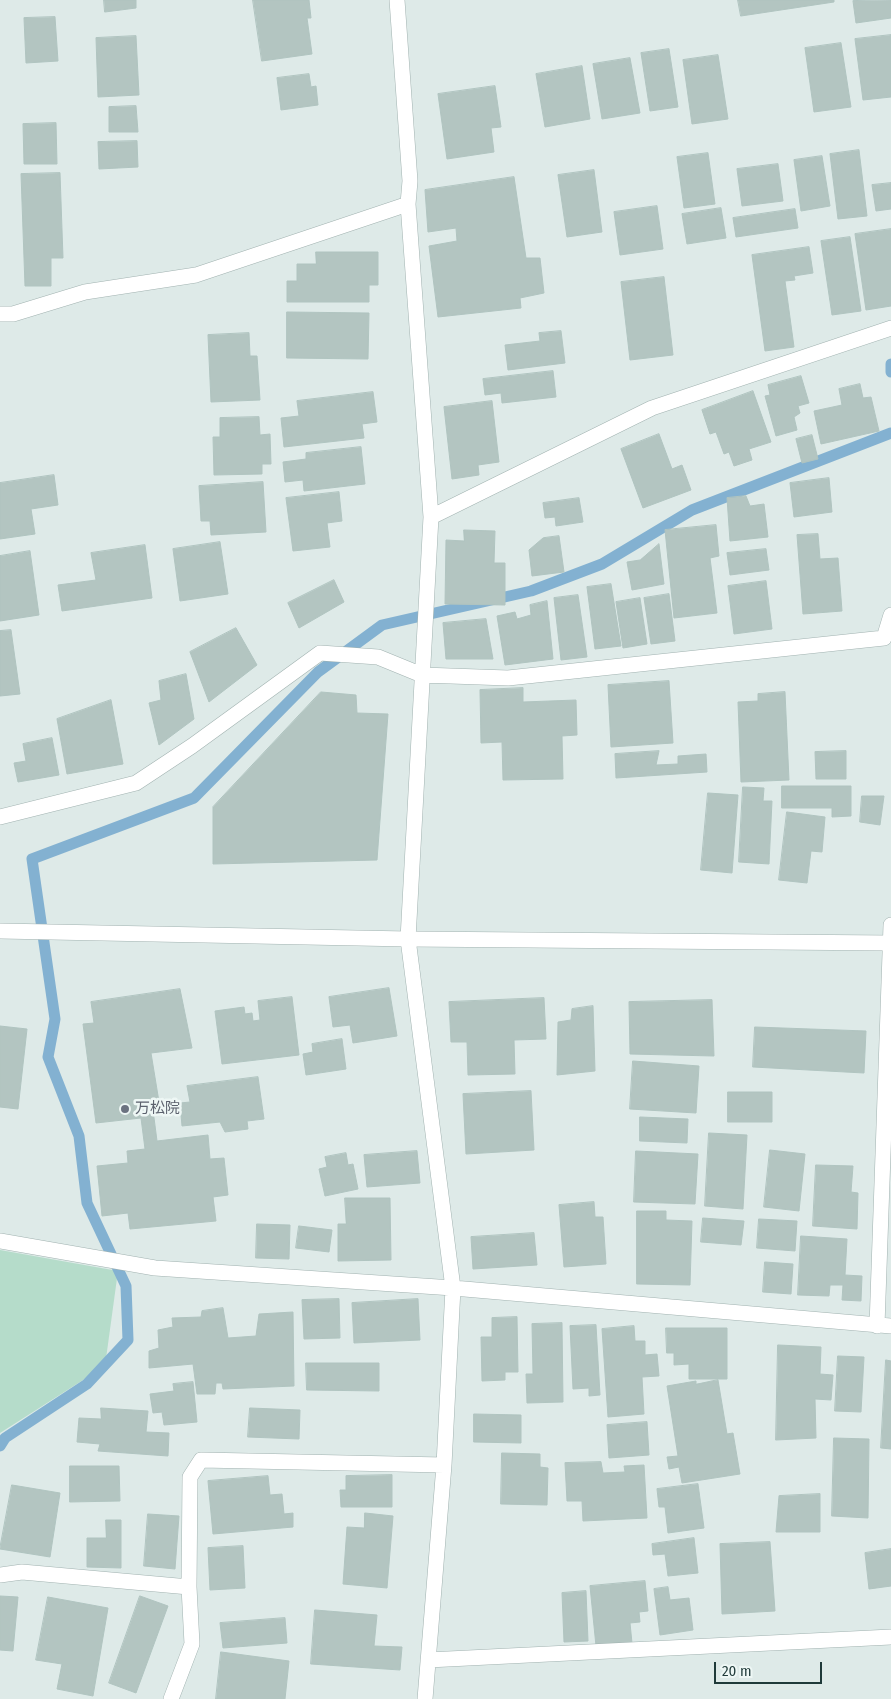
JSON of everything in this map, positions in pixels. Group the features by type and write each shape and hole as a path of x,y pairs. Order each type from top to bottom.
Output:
{"street":[{"path":"397,0 410,181 408,204 431,517 408,939 453,1288 444,1465 425,1699"},
{"path":"0,314 13,314 85,292 196,275 408,204"},
{"path":"431,517 652,408 891,328"},
{"path":"0,817 136,782 192,746 320,653 378,657 422,675 508,678 888,643 891,615"},
{"path":"0,1241 155,1268 453,1288 884,1326 891,925"},
{"path":"0,931 408,939 890,943"},
{"path":"171,1699 192,1644 189,1587 190,1478 201,1460 444,1465"},
{"path":"0,1575 22,1572 189,1587"},
{"path":"428,1660 891,1637"}],"green space":[{"path":"0,1250 118,1271 105,1366 0,1433"}],"building":[{"path":"104,0 136,0 136,8 105,12"},
{"path":"253,0 309,0 311,18 307,18 312,54 262,61"},
{"path":"738,0 834,0 834,2 741,16"},
{"path":"891,0 891,18 856,23 853,1"},
{"path":"55,17 58,61 26,63 24,18"},
{"path":"891,35 891,97 863,100 855,39"},
{"path":"136,36 139,95 98,97 96,38"},
{"path":"841,43 851,107 814,112 805,48"},
{"path":"669,49 678,107 650,111 641,53"},
{"path":"718,55 728,119 692,124 683,60"},
{"path":"630,58 640,113 602,119 593,64"},
{"path":"582,66 590,119 545,127 536,74"},
{"path":"309,74 311,87 316,86 318,105 281,110 277,78"},
{"path":"495,86 501,127 491,128 494,152 447,159 438,94"},
{"path":"136,106 138,132 109,132 109,107"},
{"path":"56,123 57,164 24,164 23,124"},
{"path":"137,141 138,167 99,169 98,142"},
{"path":"859,150 867,216 838,219 830,154"},
{"path":"708,153 715,204 684,208 677,157"},
{"path":"822,156 830,206 801,211 794,160"},
{"path":"778,164 783,201 742,206 737,169"},
{"path":"594,170 602,232 567,237 558,175"},
{"path":"60,173 63,258 51,258 51,286 25,286 21,174"},
{"path":"514,177 526,258 540,258 544,293 520,298 521,308 438,317 429,246 457,241 456,228 428,232 425,190"},
{"path":"891,183 891,209 876,211 872,185"},
{"path":"657,206 663,249 620,255 614,212"},
{"path":"721,208 726,238 687,244 682,214"},
{"path":"795,209 798,228 736,237 733,218"},
{"path":"891,229 891,306 866,310 855,234"},
{"path":"850,237 861,311 832,315 821,241"},
{"path":"809,247 813,273 794,276 795,280 785,281 794,347 765,351 752,255"},
{"path":"316,252 378,252 378,285 369,285 369,302 287,302 287,281 297,281 297,264 316,264"},
{"path":"664,277 673,355 630,360 621,282"},
{"path":"287,312 369,313 368,359 287,358"},
{"path":"561,331 565,363 508,370 505,345 540,341 539,333"},
{"path":"249,333 250,356 257,356 260,400 211,402 208,335"},
{"path":"553,371 556,397 502,403 501,393 485,395 483,379"},
{"path":"801,376 809,403 798,406 800,413 794,417 797,430 776,436 765,396 770,395 768,385"},
{"path":"860,384 863,398 871,397 879,431 821,444 814,411 842,405 839,389"},
{"path":"753,391 771,442 749,449 752,460 734,466 729,452 724,454 716,432 710,434 702,410"},
{"path":"373,392 377,422 362,424 364,438 284,447 281,418 299,416 297,401"},
{"path":"492,401 499,462 478,465 479,475 452,479 444,407"},
{"path":"259,417 260,435 270,434 271,464 262,464 262,474 214,475 213,437 220,437 220,418"},
{"path":"659,434 672,469 682,465 691,490 643,508 621,449"},
{"path":"812,435 818,459 802,463 796,439"},
{"path":"361,447 365,484 304,491 303,480 285,482 283,462 306,459 306,453"},
{"path":"54,475 58,505 31,509 35,534 0,539 0,483"},
{"path":"829,478 832,512 794,517 790,483"},
{"path":"263,482 266,532 211,535 210,521 201,521 199,486"},
{"path":"339,492 342,521 327,523 330,547 293,551 286,498"},
{"path":"746,496 750,506 764,504 768,537 730,541 727,498"},
{"path":"579,498 583,522 556,526 555,517 545,518 543,503"},
{"path":"716,525 719,556 710,558 717,613 674,618 665,530"},
{"path":"464,530 495,531 494,563 505,563 505,605 445,604 446,540 464,541"},
{"path":"818,534 820,559 838,558 842,611 803,614 797,535"},
{"path":"559,536 564,572 532,576 529,550 543,538"},
{"path":"220,542 228,594 180,601 173,549"},
{"path":"659,544 664,584 632,590 627,562 640,560"},
{"path":"145,545 152,598 62,611 58,585 96,580 91,553"},
{"path":"766,549 769,570 730,575 727,553"},
{"path":"30,551 39,615 0,621 0,556"},
{"path":"334,580 344,602 299,628 288,603"},
{"path":"766,581 772,629 734,634 728,586"},
{"path":"611,584 621,646 595,649 587,587"},
{"path":"669,594 675,641 651,644 644,598"},
{"path":"578,595 587,657 561,660 554,598"},
{"path":"640,598 647,644 623,648 616,602"},
{"path":"547,601 553,659 505,665 497,616 515,612 517,619 531,615 530,605"},
{"path":"486,619 493,659 446,659 443,623"},
{"path":"236,628 257,665 209,702 190,652"},
{"path":"11,630 20,694 0,696 0,631"},
{"path":"186,674 194,719 159,745 149,703 161,700 159,681"},
{"path":"669,681 673,743 611,747 608,685"},
{"path":"523,688 523,702 576,700 577,735 562,736 563,779 503,780 502,742 481,743 480,690"},
{"path":"321,692 356,695 357,713 388,714 377,860 213,864 213,807"},
{"path":"785,692 789,780 741,782 738,702 758,701 758,694"},
{"path":"111,700 123,764 67,774 57,719"},
{"path":"52,738 59,775 18,782 14,763 26,761 23,744"},
{"path":"659,751 656,765 678,764 678,756 706,754 707,772 616,778 615,754"},
{"path":"846,751 846,779 816,779 815,752"},
{"path":"782,786 851,786 851,816 832,817 832,808 782,808"},
{"path":"743,787 764,788 763,801 772,801 769,864 739,862"},
{"path":"708,793 738,795 732,873 701,870"},
{"path":"862,796 884,796 880,825 860,822"},
{"path":"787,812 825,817 822,852 811,851 807,883 779,880"},
{"path":"389,988 397,1036 353,1043 350,1025 333,1027 329,997"},
{"name":"万松院","path":"180,989 192,1048 151,1053 160,1108 153,1110 157,1141 208,1135 210,1159 224,1158 228,1195 213,1197 216,1221 130,1229 128,1213 102,1216 97,1166 128,1163 127,1151 145,1149 141,1118 96,1123 83,1024 94,1023 91,1002"},
{"path":"292,997 299,1055 222,1064 215,1011 244,1007 245,1014 252,1013 253,1021 260,1020 258,1001"},
{"path":"544,998 546,1039 514,1040 515,1074 468,1075 467,1042 451,1042 449,1002"},
{"path":"712,1000 714,1056 630,1054 629,1002"},
{"path":"593,1006 595,1071 557,1075 558,1022 571,1020 572,1009"},
{"path":"0,1026 27,1029 18,1109 0,1107"},
{"path":"755,1027 866,1031 864,1073 753,1067"},
{"path":"342,1039 346,1069 306,1075 303,1054 313,1052 312,1044"},
{"path":"633,1061 699,1066 696,1113 630,1109"},
{"path":"258,1077 264,1119 247,1121 248,1129 225,1132 220,1122 182,1126 180,1103 190,1102 187,1086"},
{"path":"531,1091 534,1150 466,1154 463,1094"},
{"path":"728,1092 772,1092 772,1122 728,1122"},
{"path":"640,1117 688,1119 687,1143 640,1141"},
{"path":"709,1133 747,1135 743,1209 705,1206"},
{"path":"770,1150 805,1154 799,1211 764,1207"},
{"path":"417,1151 420,1183 367,1187 364,1155"},
{"path":"636,1151 698,1154 695,1204 634,1202"},
{"path":"346,1153 348,1165 353,1164 358,1189 325,1196 319,1169 327,1167 325,1157"},
{"path":"816,1165 853,1166 851,1192 858,1193 857,1229 813,1226"},
{"path":"345,1198 390,1198 391,1260 338,1261 338,1224 346,1224"},
{"path":"594,1202 595,1217 603,1217 606,1264 564,1267 559,1205"},
{"path":"637,1211 666,1211 666,1220 692,1221 690,1285 637,1284"},
{"path":"703,1218 744,1221 741,1245 701,1242"},
{"path":"759,1219 797,1221 795,1251 757,1248"},
{"path":"257,1224 290,1225 289,1259 256,1258"},
{"path":"299,1226 332,1230 329,1252 296,1248"},
{"path":"534,1233 537,1265 473,1269 471,1237"},
{"path":"801,1236 847,1239 845,1275 862,1276 861,1301 842,1300 843,1285 830,1285 829,1296 798,1295"},
{"path":"765,1262 793,1264 791,1294 763,1292"},
{"path":"339,1299 340,1338 304,1339 302,1300"},
{"path":"418,1299 420,1340 354,1343 352,1303"},
{"path":"223,1308 228,1338 256,1336 259,1314 293,1312 294,1386 223,1389 222,1383 216,1383 215,1394 197,1394 193,1364 149,1368 149,1351 159,1348 158,1330 173,1327 172,1318 201,1317 202,1311"},
{"path":"517,1317 518,1372 505,1372 505,1380 482,1381 481,1337 492,1337 492,1318"},
{"path":"562,1323 563,1402 527,1403 526,1374 533,1374 532,1324"},
{"path":"596,1325 600,1395 589,1396 589,1388 573,1389 570,1326"},
{"path":"634,1326 635,1341 645,1341 645,1355 657,1354 659,1376 642,1377 644,1414 608,1417 602,1329"},
{"path":"666,1328 727,1328 727,1379 689,1379 689,1364 674,1365 674,1353 667,1353"},
{"path":"778,1345 821,1347 820,1374 833,1375 831,1400 815,1399 816,1438 776,1440"},
{"path":"838,1356 864,1357 861,1412 835,1411"},
{"path":"886,1360 891,1361 891,1449 881,1448"},
{"path":"306,1363 379,1363 379,1391 307,1390"},
{"path":"718,1380 727,1434 733,1433 740,1474 682,1483 679,1467 669,1469 667,1457 678,1456 667,1386 696,1381 696,1384"},
{"path":"193,1382 197,1422 164,1425 162,1412 153,1413 150,1394 174,1391 173,1384"},
{"path":"101,1408 148,1411 146,1432 169,1433 168,1456 98,1451 100,1444 77,1442 79,1418 101,1419"},
{"path":"250,1408 300,1410 299,1439 248,1437"},
{"path":"474,1414 521,1415 521,1443 474,1442"},
{"path":"647,1422 649,1455 609,1458 607,1425"},
{"path":"834,1438 869,1439 868,1518 832,1516"},
{"path":"502,1453 540,1454 540,1467 548,1468 547,1505 501,1504"},
{"path":"601,1462 603,1473 625,1472 624,1466 644,1465 647,1518 583,1521 582,1501 567,1501 565,1463"},
{"path":"70,1466 119,1466 120,1501 70,1502"},
{"path":"392,1475 392,1507 341,1507 340,1490 346,1490 346,1476"},
{"path":"268,1476 270,1495 282,1494 284,1514 293,1513 293,1527 213,1534 208,1481"},
{"path":"698,1484 704,1528 668,1533 665,1507 659,1507 657,1489"},
{"path":"12,1485 60,1493 50,1557 0,1549"},
{"path":"820,1494 820,1532 776,1532 779,1496"},
{"path":"365,1513 393,1516 387,1588 343,1584 347,1527 364,1528"},
{"path":"148,1514 179,1516 175,1569 144,1566"},
{"path":"106,1520 121,1520 121,1568 87,1567 87,1538 106,1538"},
{"path":"694,1538 698,1573 668,1576 665,1554 653,1555 652,1544"},
{"path":"770,1542 775,1611 722,1614 720,1544"},
{"path":"243,1546 245,1588 210,1590 208,1548"},
{"path":"891,1549 891,1586 869,1589 865,1553"},
{"path":"645,1581 648,1611 639,1612 640,1622 630,1623 632,1643 596,1646 590,1586"},
{"path":"668,1587 670,1600 689,1598 693,1630 660,1635 654,1589"},
{"path":"586,1591 588,1641 564,1642 562,1593"},
{"path":"0,1596 18,1597 13,1651 0,1650"},
{"path":"140,1596 168,1606 136,1693 109,1683"},
{"path":"48,1597 108,1608 93,1696 57,1689 62,1664 36,1660"},
{"path":"315,1610 377,1615 374,1646 402,1647 400,1670 311,1664"},
{"path":"285,1618 287,1643 223,1648 220,1623"},
{"path":"221,1652 289,1661 285,1699 216,1699"}],"waterway":[{"path":"891,364 891,372"},
{"path":"0,1446 5,1438 87,1384 128,1340 126,1286 87,1203 79,1136 48,1057 55,1019 32,859 194,798 318,672 382,625 531,591 602,564 692,510 891,433"}],"place":[{"name":"万松院","path":"125,1109"}]}
